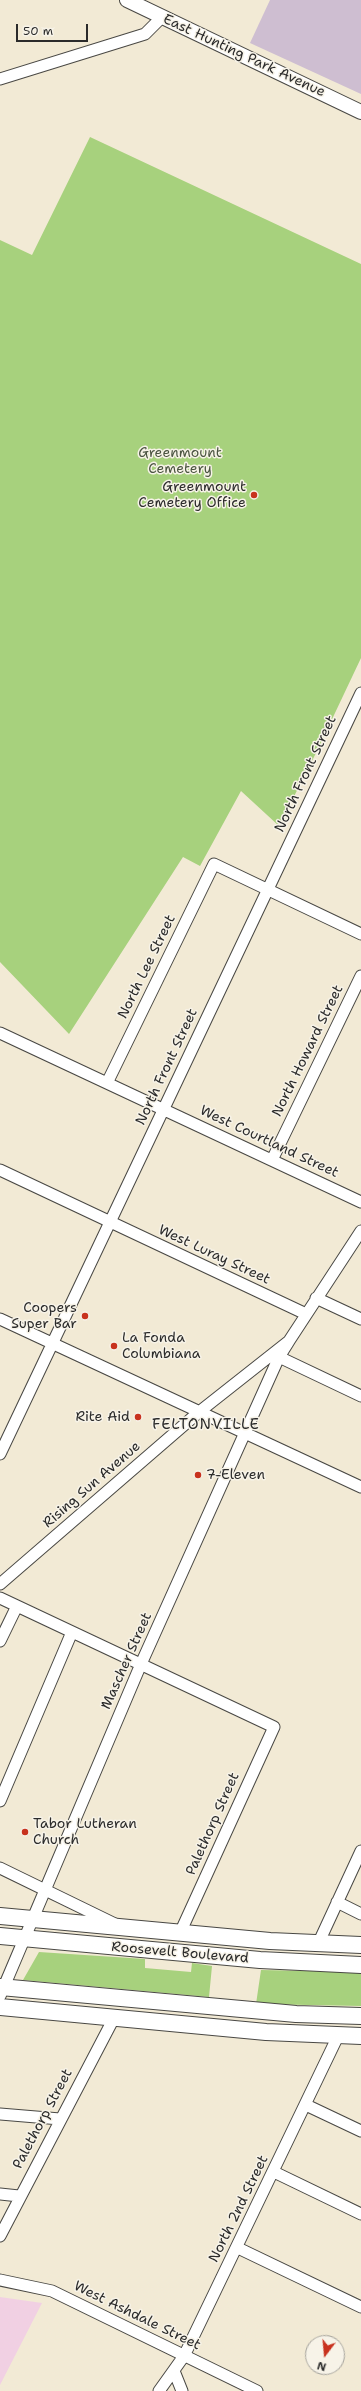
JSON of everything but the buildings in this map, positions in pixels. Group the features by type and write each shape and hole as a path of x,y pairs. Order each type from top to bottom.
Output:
{"highway":[{"name":"Roosevelt Boulevard","path":"0,1916 270,1941 361,1945"},
{"name":"Roosevelt Boulevard","path":"0,1936 232,1958 361,1965"},
{"path":"1,1990 234,2009 361,2016"},
{"path":"0,2007 224,2028 352,2037"}],"main road":[{"name":"East Hunting Park Avenue","path":"127,0 361,112"}],"street":[{"path":"0,79 145,34 162,17"},
{"name":"North Front Street","path":"0,1454 361,693"},
{"name":"North Lee Street","path":"107,1083 214,864 268,890"},
{"path":"268,890 361,934"},
{"name":"North Howard Street","path":"272,1160 361,976"},
{"name":"West Courtland Street","path":"0,1034 361,1202"},
{"name":"West Luray Street","path":"0,1170 306,1314"},
{"name":"Rising Sun Avenue","path":"0,1584 199,1412 289,1341 316,1298 358,1242 361,1231"},
{"path":"316,1298 361,1319"},
{"path":"0,1319 361,1487"},
{"name":"Mascher Street","path":"1,1990 25,1939 141,1664 279,1357 289,1341"},
{"path":"279,1357 361,1396"},
{"path":"0,1598 141,1664"},
{"path":"0,1641 17,1606"},
{"path":"0,1801 72,1632"},
{"name":"Palethorp Street","path":"141,1664 274,1727 180,1933"},
{"path":"318,1944 361,1851"},
{"path":"0,1868 122,1927"},
{"path":"337,1902 361,1914"},
{"name":"Palethorp Street","path":"0,2236 19,2196 114,2018"},
{"name":"North 2nd Street","path":"159,2391 184,2356 238,2248 306,2105 352,2037"},
{"path":"306,2105 361,2131"},
{"path":"0,2114 60,2119"},
{"path":"274,2172 361,2214"},
{"path":"0,2194 19,2196"},
{"path":"238,2248 361,2307"},
{"name":"West Ashdale Street","path":"0,2280 52,2291 257,2391"},
{"path":"174,2371 182,2391"}],"shaded area":[{"path":"270,0 361,0 361,94 250,43"},
{"path":"0,2297 42,2303 0,2385"}],"green space":[{"name":"Greenmount Cemetery","path":"90,137 361,264 361,658 317,751 279,826 241,791 200,866 183,857 69,1034 0,962 0,240 32,255"},
{"path":"39,1952 145,1959 145,1968 191,1972 192,1963 212,1966 209,1997 23,1980"},
{"path":"261,1970 361,1972 361,2006 256,2004"}],"place":[{"name":"Greenmount Cemetery Office","path":"254,495"},
{"name":"Coopers Super Bar","path":"85,1316"},
{"name":"La Fonda Columbiana","path":"114,1346"},
{"name":"Rite Aid","path":"138,1417"},
{"name":"7-Eleven","path":"198,1475"},
{"name":"Tabor Lutheran Church","path":"25,1832"}],"district":[{"name":"FELTONVILLE","path":"206,1425"}]}
